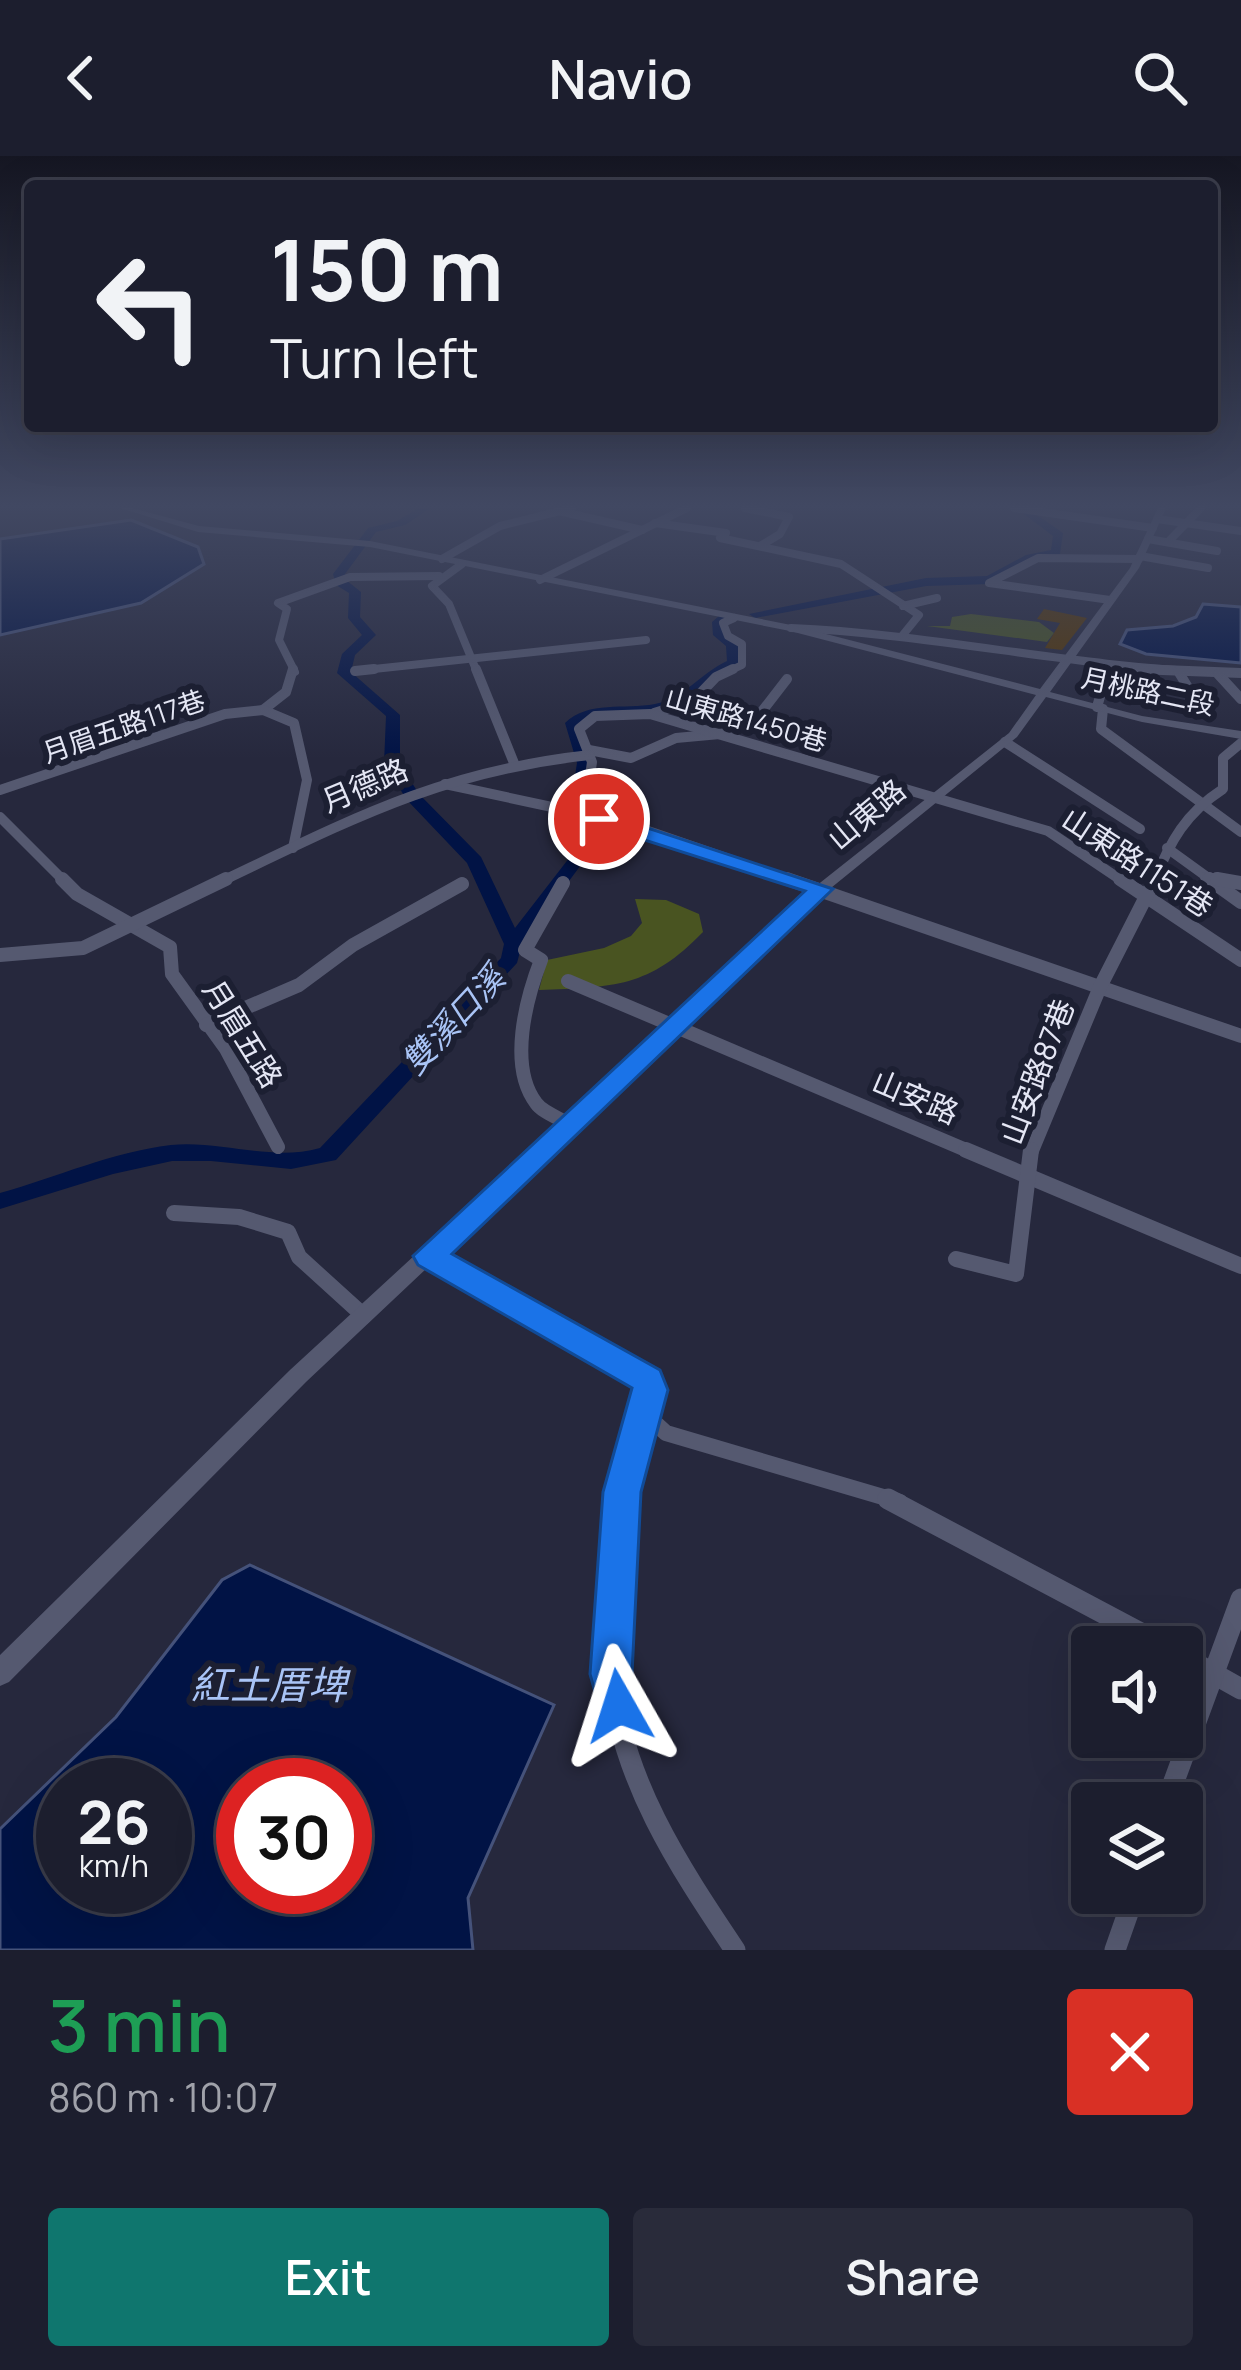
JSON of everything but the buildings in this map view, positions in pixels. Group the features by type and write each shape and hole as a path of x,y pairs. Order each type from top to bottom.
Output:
{"street":[{"path":"263,710 286,692 296,673 280,646 286,609 278,603 304,592"},
{"path":"437,592 449,604 514,763"},
{"path":"600,592 734,618 902,636 1066,662 1241,673"},
{"path":"882,592 919,615 902,636"},
{"path":"1051,592 1110,600"},
{"name":"山東路","path":"0,1673 298,1376 674,1025 821,889 1005,742 1116,592"},
{"path":"615,595 792,626"},
{"path":"902,606 933,604 937,598"},
{"path":"650,714 692,701 706,693 716,676 742,665 742,644 728,636 723,623 734,618"},
{"name":"月桃路二段","path":"792,626 1099,706 1241,737"},
{"path":"355,671 646,640"},
{"path":"1108,666 1099,706 1101,729 1241,832"},
{"path":"1178,671 1197,702"},
{"path":"1214,671 1241,699"},
{"path":"445,784 514,763 590,753 631,758 676,739 722,736 753,724 787,679"},
{"path":"263,710 289,719 296,730 307,780 293,848"},
{"name":"月眉五路117巷","path":"0,790 207,719 263,710"},
{"name":"山東路1450巷","path":"590,753 579,729 587,719 650,714 933,796"},
{"name":"山安路87巷","path":"956,1258 1016,1274 1031,1150 1100,987 1148,899 1167,848 1193,808 1227,784 1223,758 1241,737"},
{"path":"1005,742 1140,829"},
{"path":"590,753 586,797 606,819"},
{"name":"月德路","path":"0,956 83,948 401,795 445,784 606,819 1241,1036"},
{"name":"山東路1151巷","path":"933,796 1048,831 1241,960"},
{"name":"月眉五路","path":"0,817 77,894 170,947 172,974 226,1049 278,1147"},
{"path":"1167,848 1241,902"},
{"path":"1202,877 1241,884"},
{"path":"563,883 525,950 542,960 524,1005 523,1040 529,1095 537,1106 569,1124"},
{"path":"206,1025 299,986 353,945 462,884"},
{"name":"山安路","path":"568,981 1241,1266"},
{"path":"174,1213 239,1217 288,1232 299,1257 364,1316"},
{"path":"430,1256 648,1380 622,1492 611,1674 634,1769 661,1839 736,1950"},
{"path":"644,1413 666,1433 905,1503 1128,1626"},
{"path":"1173,1782 1241,1599"},
{"path":"1203,1668 1241,1689"},
{"path":"1115,1950 1128,1914"}],"green space":[{"path":"971,614 1039,622 1054,633 1047,642 927,626 950,626 952,617"},
{"path":"635,899 666,900 699,914 703,932 665,964 629,981 539,990 547,960 604,948 631,936 642,923"}],"water":[{"path":"0,592 159,592 141,603 0,635"},
{"path":"1203,604 1241,607 1241,663 1146,654 1120,644 1127,630 1173,626 1196,617"},
{"name":"紅土厝埤","path":"250,1565 554,1705 468,1898 473,1950 0,1950 0,1829 36,1794 36,1914 192,1914 192,1758 74,1758 116,1717 222,1580"}],"waterway":[{"name":"雙溪口溪","path":"355,592 354,618 369,635 349,654 344,673 393,715 392,764 413,797 475,861 513,944"},
{"path":"755,614 874,592"},
{"path":"513,944 605,822 602,812 579,801 585,763 572,723 585,714 658,708 685,699 709,675 734,663 733,645 720,635 718,622 724,619"},
{"name":"雙溪口溪","path":"0,1201 150,1156 191,1152 291,1161 328,1154 510,959 513,944"}],"route":[{"path":"599,819 622,822 821,889 430,1256 648,1380 650,1390 622,1492 611,1674 619,1706"}]}
